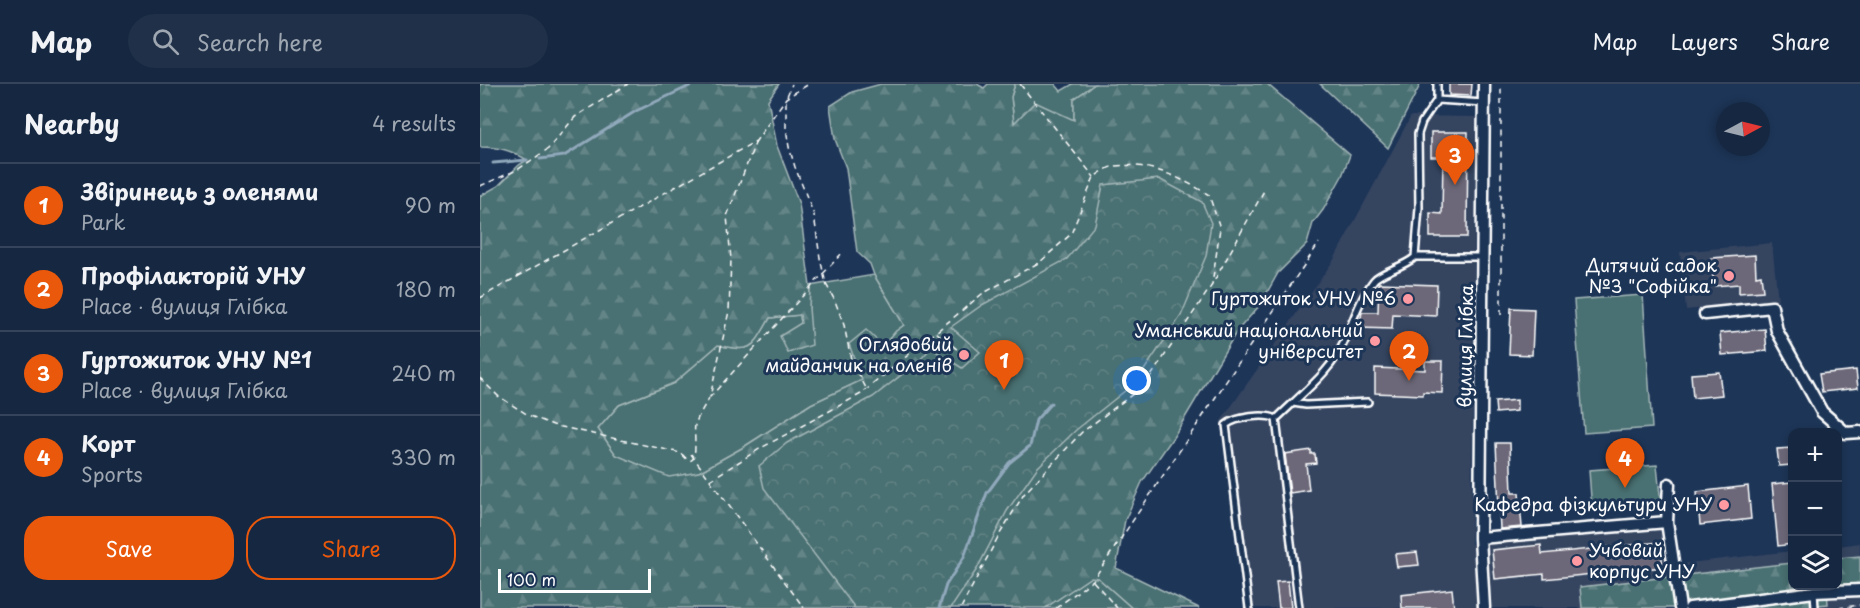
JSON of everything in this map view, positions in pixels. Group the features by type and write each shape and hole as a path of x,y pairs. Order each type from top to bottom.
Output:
{"street":[{"name":"вулиця Глібка","path":"1484,84 1480,538 1484,608"},
{"path":"1705,314 1772,307 1777,331 1822,412 1846,433 1860,432"},
{"path":"1669,484 1667,522 1680,608"},
{"path":"1480,538 1667,522"},
{"path":"1690,608 1814,592 1860,590"}],"lane":[{"path":"1415,258 1419,208 1418,134 1422,122 1437,100 1437,84"},
{"path":"1437,100 1484,104"},
{"path":"1276,419 1322,374 1338,353 1353,318 1375,278 1406,265 1415,258 1483,257"},
{"path":"1293,403 1368,402"},
{"path":"1249,608 1226,425 1244,418 1272,416 1276,419"},
{"path":"1276,419 1299,608"},
{"path":"1814,592 1815,608"}],"path":[{"path":"480,186 525,165 548,149 575,117 628,84"},
{"path":"694,458 696,453 694,428 710,397 729,311 731,259 727,216 756,141 786,98 792,84"},
{"path":"786,98 809,84"},
{"path":"1020,84 1094,177"},
{"path":"1501,84 1501,315"},
{"path":"786,98 786,128 789,147 814,215 826,284 844,325 851,359 866,388"},
{"path":"480,298 756,141"},
{"path":"710,480 761,448 861,394 982,294 1040,262 1071,234 1094,177 1113,166 1142,167 1178,176 1209,195 1220,228 1212,285"},
{"path":"961,608 998,537 1024,494 1082,432 1145,385 1212,285 1265,189"},
{"path":"1056,608 1093,580 1319,243"},
{"path":"710,397 843,252"},
{"path":"935,332 964,355"},
{"path":"480,378 498,396 528,415 553,425 681,453 686,459 694,458"},
{"path":"691,454 804,608"},
{"path":"1093,580 1117,608"},
{"path":"1838,608 1860,605"}],"shaded area":[{"name":"Уманський національний університет","path":"1411,116 1476,117 1471,544 1675,528 1680,564 1788,551 1788,590 1842,590 1842,545 1860,543 1860,608 1246,608 1221,421 1333,261"},
{"name":"Дитячий садок №3 \"Софійка\"","path":"1772,243 1778,300 1686,310 1680,252"}],"green space":[{"path":"480,84 779,84 768,100 777,146 799,204 810,286 812,345 788,353 780,336 801,323 800,315 770,318 760,336 751,346 738,349 718,345 674,383 619,405 598,429 616,455 669,477 699,472 742,448 811,404 862,380 849,344 866,330 883,346 904,325 874,275 870,264 857,252 846,168 835,139 830,106 852,92 881,84 977,84 984,88 988,84 1015,84 1011,97 1014,123 1035,102 1074,120 1074,99 1095,84 1267,84 1350,155 1342,176 1313,223 1307,244 1278,273 1260,305 1237,331 1174,436 1142,482 1125,520 1116,568 1199,608 1132,608 1098,578 1091,577 1045,608 480,608 480,196 498,186 527,160 505,150 480,147"},
{"path":"1015,84 1055,84 1061,91 1073,84 1095,84 1074,99 1074,120 1014,123 1011,97"},
{"path":"1320,84 1420,84 1420,85 1388,148"},
{"path":"1159,179 1202,202 1211,223 1206,256 1181,316 1136,382 1076,430 1037,468 1007,511 977,569 951,608 855,608 764,488 759,466 787,443 873,397 918,362 931,348 962,368 980,352 951,327 982,305 1067,259 1095,225 1103,185"},
{"path":"874,275 904,325 883,346 863,380 811,404 742,448 699,472 669,478 616,455 598,429 619,405 674,383 718,345 738,349 751,346 760,336 770,318 800,315 801,323 788,353 809,308 810,286"},
{"path":"1643,295 1652,428 1584,433 1574,300"},
{"path":"1657,465 1661,506 1592,512 1589,470"},
{"path":"1860,556 1860,584 1842,588 1842,558"},
{"path":"1788,563 1788,590 1832,590 1827,591 1828,604 1785,608 1582,608 1580,587"},
{"path":"1091,577 1098,578 1132,608 1045,608"}],"building":[{"path":"1449,84 1472,84 1471,96 1449,95"},
{"path":"1431,132 1468,132 1467,237 1430,237 1430,213 1442,214 1443,157 1431,157"},
{"path":"1755,255 1756,276 1761,275 1763,291 1739,293 1739,284 1714,286 1711,258"},
{"name":"Гуртожиток УНУ №6","path":"1379,283 1437,285 1436,316 1393,314 1392,329 1359,328 1362,312 1378,312"},
{"path":"1511,308 1534,309 1532,355 1509,354"},
{"path":"1765,329 1767,351 1722,355 1720,333"},
{"path":"1425,361 1443,361 1442,393 1423,392 1423,395 1375,393 1375,368 1425,370"},
{"path":"1856,370 1858,388 1822,392 1819,374"},
{"path":"1719,372 1722,395 1693,398 1691,374"},
{"path":"1517,400 1517,411 1496,413 1495,402"},
{"path":"1496,443 1510,443 1512,493 1519,493 1522,527 1500,529"},
{"path":"1788,448 1788,465 1779,466 1777,449"},
{"path":"1311,450 1311,454 1315,454 1316,463 1306,464 1309,490 1290,493 1285,454"},
{"path":"1788,482 1788,545 1778,546 1772,484"},
{"name":"Кафедра фізкультури УНУ","path":"1748,486 1751,519 1700,525 1697,492"},
{"name":"Учбовий корпус УНУ","path":"1660,542 1663,567 1544,579 1544,574 1495,579 1492,550 1541,545 1542,554"},
{"path":"1417,552 1419,565 1397,567 1395,554"},
{"path":"1288,581 1291,608 1279,608 1276,582"},
{"path":"1452,589 1454,608 1402,608 1401,595"}],"waterway":[{"path":"540,159 564,156 636,111 694,84"},
{"path":"493,163 527,160"},
{"path":"939,608 946,585 964,557 987,493 1009,463 1030,446 1036,420 1051,403"}],"place":[{"name":"Гуртожиток УНУ №1","path":"1455,185"},
{"name":"Дитячий садок №3 \"Софійка\"","path":"1729,276"},
{"name":"Гуртожиток УНУ №6","path":"1408,299"},
{"name":"Уманський національний університет","path":"1375,341"},
{"name":"Оглядовий майданчик на оленів","path":"964,355"},
{"name":"Профілакторій УНУ","path":"1409,381"},
{"name":"Звіринець з оленями","path":"1004,390"},
{"name":"Корт","path":"1625,488"},
{"name":"Кафедра фізкультури УНУ","path":"1724,505"},
{"name":"Учбовий корпус УНУ","path":"1577,561"}]}
